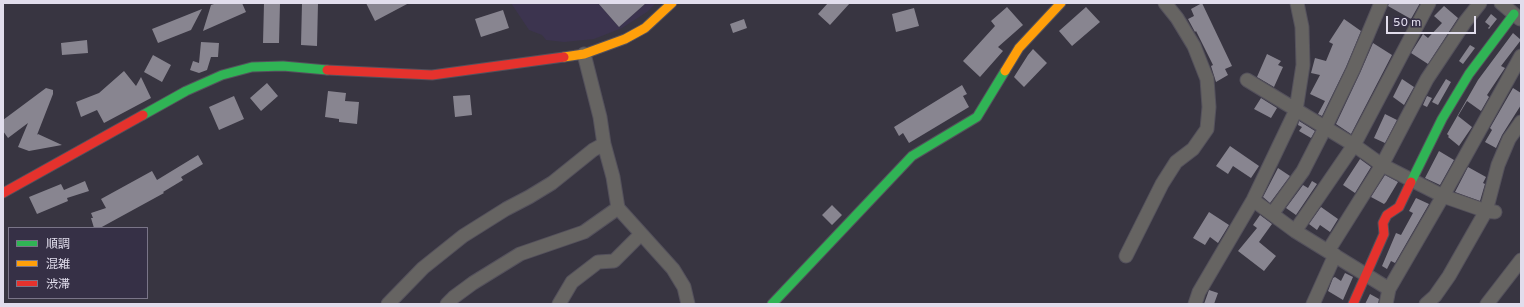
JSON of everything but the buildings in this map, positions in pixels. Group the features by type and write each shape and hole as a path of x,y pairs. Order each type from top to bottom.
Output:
{"street":[{"path":"3,193 186,91 222,75 252,67 283,66 343,72 432,74 584,54 625,39 645,28 672,3"},
{"path":"772,304 912,156 934,141 977,117 1019,48 1061,3"},
{"path":"1126,256 1162,184 1176,162 1193,149 1207,129 1209,107 1207,79 1194,46 1177,18 1165,3"},
{"path":"1195,304 1199,292 1253,200 1296,110 1303,65 1302,27 1297,3"},
{"path":"1272,214 1303,171 1326,128 1354,70 1381,3"},
{"path":"1295,231 1354,145 1429,3"},
{"path":"1313,304 1331,253 1382,165 1427,79 1465,22 1480,3"},
{"path":"1353,304 1384,234 1383,223 1387,215 1399,207 1442,119 1469,74 1517,17 1501,3"},
{"path":"584,54 600,117 604,144 613,177 618,208 673,269 684,287 688,304"},
{"path":"1253,200 1295,231 1366,274 1388,299 1443,196 1521,56"},
{"path":"1247,80 1354,145 1382,165 1443,196 1490,212"},
{"path":"1426,304 1435,296 1449,276 1490,212 1498,165 1508,139 1521,122"},
{"path":"388,304 423,268 463,236 552,182 593,150 604,144"},
{"path":"455,302 520,254 584,232 618,208"},
{"path":"559,304 572,282 598,262 614,261 641,234"},
{"path":"1487,304 1521,260"}],"shaded area":[{"path":"511,3 598,3 619,27 646,3 656,3 647,12 622,28 594,39 564,42 546,40 542,35 529,30"}],"traffic: fast":[{"path":"1411,182 1442,119 1469,74 1514,14"},
{"path":"143,115 186,91 222,75 252,67 283,66 327,70"},
{"path":"772,304 912,156 977,117 1005,71"}],"traffic: slow":[{"path":"564,57 584,54 625,39 645,28 672,3"},
{"path":"1005,71 1019,48 1061,3"}],"traffic: jam":[{"path":"327,70 432,75 564,57"},
{"path":"3,193 143,115"},
{"path":"1353,304 1384,234 1383,223 1387,215 1399,207 1411,182"}]}
